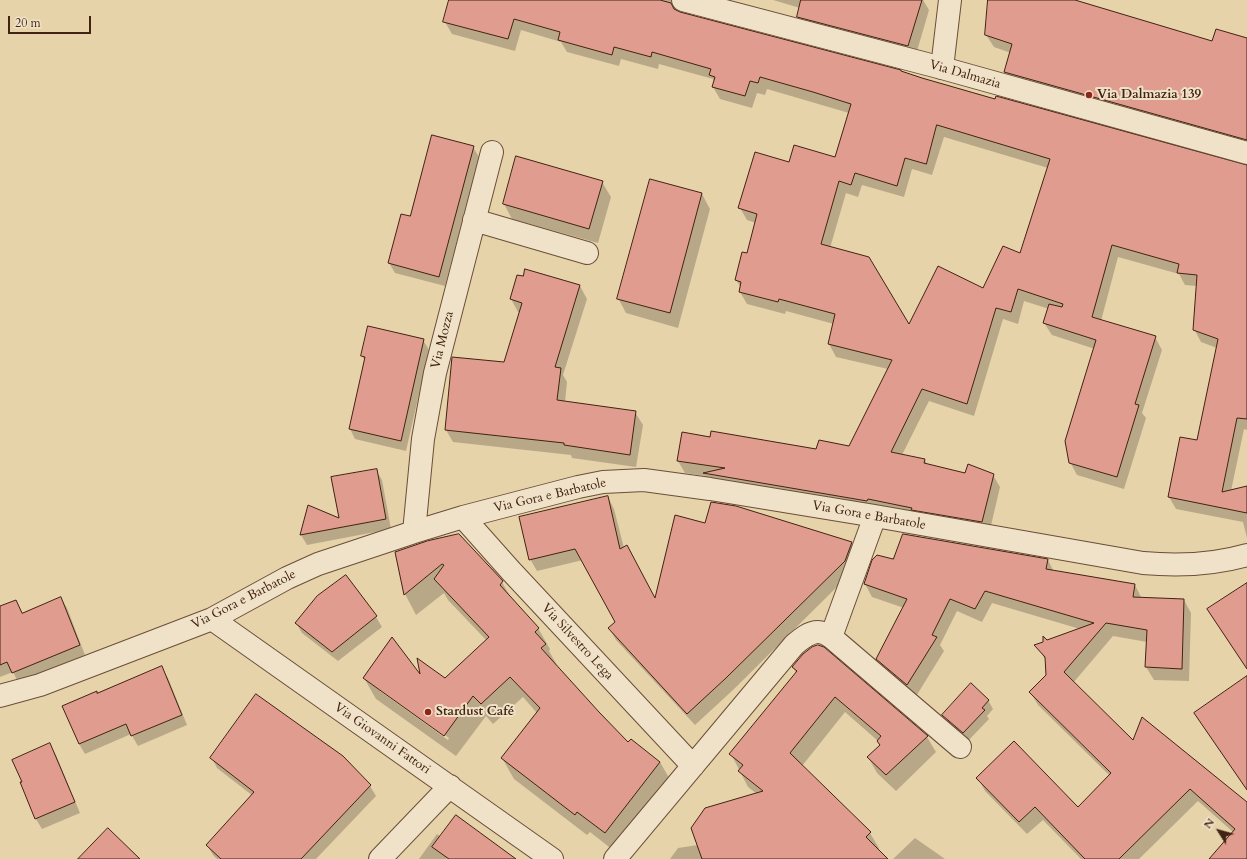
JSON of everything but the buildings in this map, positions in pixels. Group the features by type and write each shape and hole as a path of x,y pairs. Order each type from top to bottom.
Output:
{"street":[{"name":"Via Dalmazia","path":"683,0 942,68 1247,153"},
{"path":"942,68 950,0"},
{"name":"Via Mozza","path":"414,532 423,439 428,405 441,348 492,152"},
{"path":"474,220 586,253"},
{"name":"Via Gora e Barbatole","path":"0,696 40,685 212,619 304,569 463,517 578,487 603,482 644,480 710,489 1159,565 1196,564 1231,560 1247,555"},
{"path":"831,637 875,516"},
{"name":"Via Silvestro Lega","path":"463,517 511,571 693,766"},
{"name":"Via Giovanni Fattori","path":"212,619 552,859"},
{"path":"615,859 794,645 801,638 809,634 819,632 831,637 960,747"},
{"path":"380,859 450,786"}],"place":[{"name":"Via Dalmazia 139","path":"1089,95"},
{"name":"Stardust Café","path":"428,712"}]}
